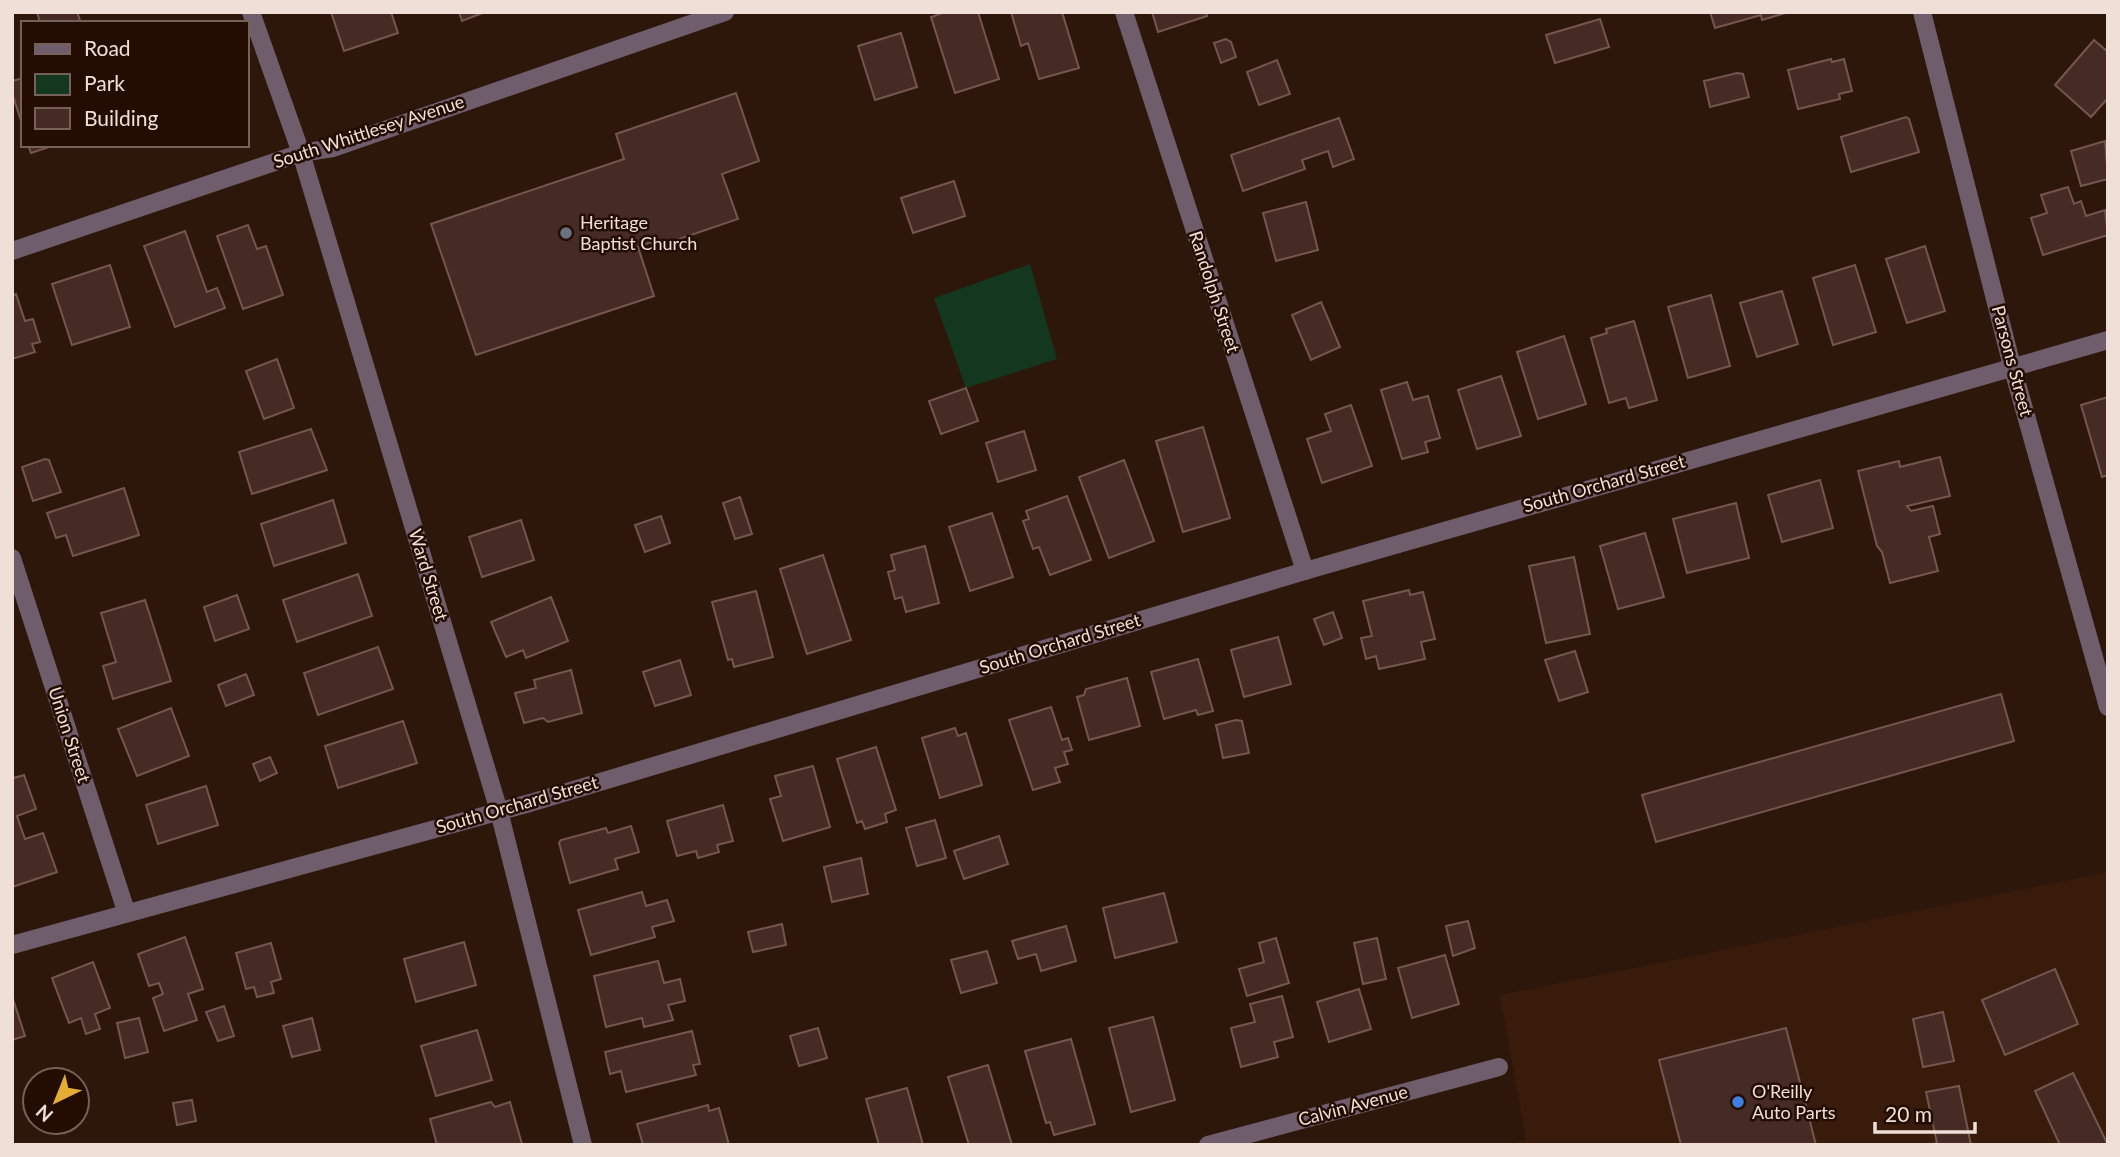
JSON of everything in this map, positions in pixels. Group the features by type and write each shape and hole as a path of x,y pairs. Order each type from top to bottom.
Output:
{"street":[{"name":"Ward Street","path":"251,12 301,153 499,811 583,1145"},
{"name":"South Whittlesey Avenue","path":"12,251 301,153 333,148 725,12"},
{"name":"Randolph Street","path":"1124,12 1305,571"},
{"name":"Parsons Street","path":"1922,12 2012,366 2108,707"},
{"name":"South Orchard Street","path":"12,945 126,911 499,811 1305,571 2108,340"},
{"name":"Union Street","path":"12,558 126,911"},
{"name":"Calvin Avenue","path":"1208,1145 1499,1067"}],"shaded area":[{"path":"2108,872 2108,1145 1504,1145 1526,1140 1500,995"}],"green space":[{"path":"1030,264 1057,359 966,388 934,298"}],"building":[{"path":"37,12 77,12 80,21 39,21"},
{"path":"331,12 391,12 398,33 344,51"},
{"path":"459,12 485,12 462,21"},
{"path":"945,12 978,12 999,79 955,93 931,17"},
{"path":"1011,12 1062,12 1079,68 1039,79 1028,43 1021,46"},
{"path":"1152,12 1206,12 1207,16 1158,32"},
{"path":"1710,12 1789,12 1762,20 1761,15 1715,28"},
{"path":"1600,19 1609,47 1555,63 1546,35"},
{"path":"901,33 917,87 875,100 858,46"},
{"path":"1226,39 1231,42 1236,57 1221,63 1214,43"},
{"path":"2094,40 2108,52 2108,98 2091,117 2055,85"},
{"path":"1831,59 1832,62 1844,59 1852,91 1839,94 1840,99 1798,109 1788,70"},
{"path":"1277,60 1290,94 1259,105 1247,72"},
{"path":"1743,74 1749,97 1710,107 1704,81"},
{"path":"21,79 21,121 12,93 12,81"},
{"name":"Heritage Baptist Church","path":"736,93 759,161 722,174 738,219 653,248 651,242 638,247 654,296 476,355 431,224 624,159 616,134"},
{"path":"1906,117 1909,119 1919,152 1851,172 1841,137"},
{"path":"1339,118 1354,159 1333,167 1328,151 1302,160 1305,169 1243,191 1231,155"},
{"path":"2105,141 2108,179 2081,186 2071,151"},
{"path":"29,147 49,147 31,153"},
{"path":"954,181 965,216 913,233 901,198"},
{"path":"2068,187 2074,204 2081,201 2086,216 2105,210 2108,235 2043,255 2031,218 2047,213 2041,195"},
{"path":"1306,202 1318,250 1276,261 1263,213"},
{"path":"248,225 257,249 266,246 283,295 243,309 217,236"},
{"path":"185,231 207,292 217,288 225,308 175,327 144,246"},
{"path":"1925,246 1945,311 1907,323 1886,259"},
{"path":"110,265 130,327 72,345 52,284"},
{"path":"1855,265 1876,332 1833,345 1813,278"},
{"path":"1782,291 1798,344 1757,357 1740,303"},
{"path":"16,294 25,321 33,319 40,342 32,344 35,352 12,359 12,296"},
{"path":"1711,295 1730,366 1688,378 1668,307"},
{"path":"1321,302 1340,347 1311,360 1292,315"},
{"path":"1634,321 1657,400 1629,408 1626,398 1609,403 1591,338 1607,333 1606,329"},
{"path":"1564,336 1586,404 1538,419 1517,352"},
{"path":"277,359 294,408 264,419 246,371"},
{"path":"1501,376 1521,436 1477,449 1458,390"},
{"path":"1407,382 1413,400 1428,396 1440,438 1425,442 1428,452 1402,459 1381,390"},
{"path":"966,388 978,421 941,434 929,401"},
{"path":"2108,397 2108,475 2102,477 2081,405"},
{"path":"1351,405 1372,466 1322,483 1307,439 1331,431 1325,414"},
{"path":"1203,427 1230,518 1183,532 1156,441"},
{"path":"311,429 327,470 252,494 239,452"},
{"path":"1024,431 1036,470 998,482 986,443"},
{"path":"1940,457 1950,496 1907,506 1911,511 1933,506 1940,534 1929,537 1938,571 1890,583 1882,552 1877,546 1858,471 1899,461 1900,467"},
{"path":"49,460 61,492 33,501 22,467"},
{"path":"1124,460 1154,541 1109,558 1079,477"},
{"path":"1820,480 1833,528 1782,542 1768,495"},
{"path":"124,488 139,535 73,556 66,535 56,538 47,513"},
{"path":"1067,496 1091,560 1050,575 1039,547 1033,549 1023,521 1029,519 1026,511"},
{"path":"740,497 752,534 735,539 723,503"},
{"path":"333,500 346,543 274,566 261,524"},
{"path":"1736,503 1749,558 1687,573 1673,519"},
{"path":"992,513 1013,577 970,591 949,527"},
{"path":"661,516 670,543 645,552 635,525"},
{"path":"521,520 534,560 482,577 469,537"},
{"path":"1645,533 1664,597 1618,609 1600,546"},
{"path":"925,546 939,603 906,612 902,597 895,599 888,572 895,570 891,555"},
{"path":"823,555 851,640 807,654 780,569"},
{"path":"1574,557 1590,634 1546,643 1529,566"},
{"path":"358,574 372,616 297,642 283,600"},
{"path":"1409,590 1410,595 1423,592 1435,639 1421,642 1425,659 1379,669 1376,656 1366,659 1361,638 1372,636 1363,601"},
{"path":"756,591 773,657 734,667 732,659 728,660 712,602"},
{"path":"237,595 249,629 215,641 204,607"},
{"path":"551,597 568,641 526,658 523,650 506,657 491,622"},
{"path":"145,600 171,681 113,699 103,666 116,662 101,613"},
{"path":"1333,612 1342,638 1324,645 1314,619"},
{"path":"1278,637 1291,684 1244,697 1231,650"},
{"path":"378,647 393,689 318,715 304,673"},
{"path":"1575,651 1588,692 1559,701 1545,660"},
{"path":"1198,659 1213,711 1198,715 1196,710 1164,719 1151,672"},
{"path":"680,660 691,695 655,706 643,672"},
{"path":"571,670 582,713 548,722 543,718 524,723 515,693 536,688 534,680"},
{"path":"246,674 254,695 226,706 218,685"},
{"path":"1127,678 1140,726 1089,740 1077,697 1084,695 1086,689"},
{"path":"2001,694 2014,741 1656,842 1642,795"},
{"path":"1051,707 1062,740 1068,738 1072,750 1064,752 1068,764 1055,768 1060,782 1033,790 1009,720"},
{"path":"171,708 189,756 137,776 118,729"},
{"path":"403,721 417,763 338,788 325,746"},
{"path":"1242,721 1249,753 1223,758 1216,725"},
{"path":"955,728 958,736 966,733 982,785 940,798 922,738"},
{"path":"876,747 896,810 885,814 887,822 865,829 862,821 857,823 837,759"},
{"path":"270,757 277,773 260,781 253,764"},
{"path":"813,766 830,827 783,841 770,799 781,796 775,776"},
{"path":"12,773 14,778 24,775 36,809 17,816 25,839 43,833 57,872 12,887"},
{"path":"206,786 218,825 158,844 146,805"},
{"path":"723,805 733,841 717,845 719,852 698,858 696,851 677,856 667,821"},
{"path":"935,820 946,858 917,866 906,828"},
{"path":"631,826 639,852 615,859 618,869 570,883 559,843 561,840 606,828 608,833"},
{"path":"999,836 1008,864 964,879 954,851"},
{"path":"861,858 868,894 832,902 824,867"},
{"path":"642,892 646,906 667,900 674,921 652,927 655,937 591,955 578,910"},
{"path":"1164,893 1177,942 1115,958 1103,908"},
{"path":"1468,921 1475,948 1453,956 1446,926"},
{"path":"782,924 786,945 753,952 748,932"},
{"path":"1066,926 1076,961 1041,971 1036,954 1018,959 1012,941"},
{"path":"185,937 203,989 188,994 197,1020 164,1031 153,998 163,994 159,983 149,986 138,954"},
{"path":"1276,938 1289,983 1247,996 1239,969 1264,962 1259,943"},
{"path":"1377,938 1386,979 1363,984 1354,943"},
{"path":"464,942 476,985 416,1002 404,959"},
{"path":"271,943 281,979 271,982 274,993 257,997 254,987 246,989 236,953"},
{"path":"987,951 997,983 961,993 951,960"},
{"path":"1445,955 1459,1004 1412,1018 1398,968"},
{"path":"658,961 664,983 680,979 685,1001 668,1005 673,1020 644,1027 642,1018 606,1027 594,976"},
{"path":"93,962 110,1008 95,1014 100,1029 86,1034 81,1018 69,1023 52,978"},
{"path":"2055,969 2078,1024 2005,1055 1982,1000"},
{"path":"1359,989 1371,1029 1329,1042 1317,1002"},
{"path":"12,996 25,1036 12,1040"},
{"path":"1282,996 1293,1037 1274,1042 1278,1057 1241,1067 1231,1028 1255,1022 1250,1004"},
{"path":"224,1006 234,1036 218,1041 206,1012"},
{"path":"1943,1012 1954,1061 1923,1067 1913,1019"},
{"path":"1153,1017 1175,1100 1131,1112 1109,1028"},
{"path":"139,1018 148,1052 125,1058 117,1023"},
{"path":"312,1018 320,1050 292,1057 283,1026"},
{"path":"818,1028 827,1058 799,1066 790,1036"},
{"name":"O'Reilly Auto Parts","path":"1786,1028 1816,1145 1681,1145 1659,1060"},
{"path":"477,1030 492,1080 436,1096 421,1046"},
{"path":"692,1031 700,1064 693,1065 696,1075 626,1092 621,1071 610,1074 605,1052"},
{"path":"1071,1039 1095,1124 1054,1135 1050,1122 1046,1123 1025,1051"},
{"path":"988,1065 1012,1145 969,1145 948,1077"},
{"path":"2073,1073 2107,1143 2104,1145 2060,1145 2035,1091"},
{"path":"1959,1086 1971,1145 1930,1145 1937,1143 1926,1092"},
{"path":"907,1088 923,1145 879,1145 866,1099"},
{"path":"192,1100 196,1121 177,1125 173,1103"},
{"path":"491,1102 495,1107 510,1102 522,1144 437,1145 430,1119"},
{"path":"708,1105 709,1111 719,1108 729,1145 643,1145 637,1124"}],"place":[{"name":"Heritage Baptist Church","path":"566,233"},
{"name":"O'Reilly Auto Parts","path":"1738,1102"}]}
